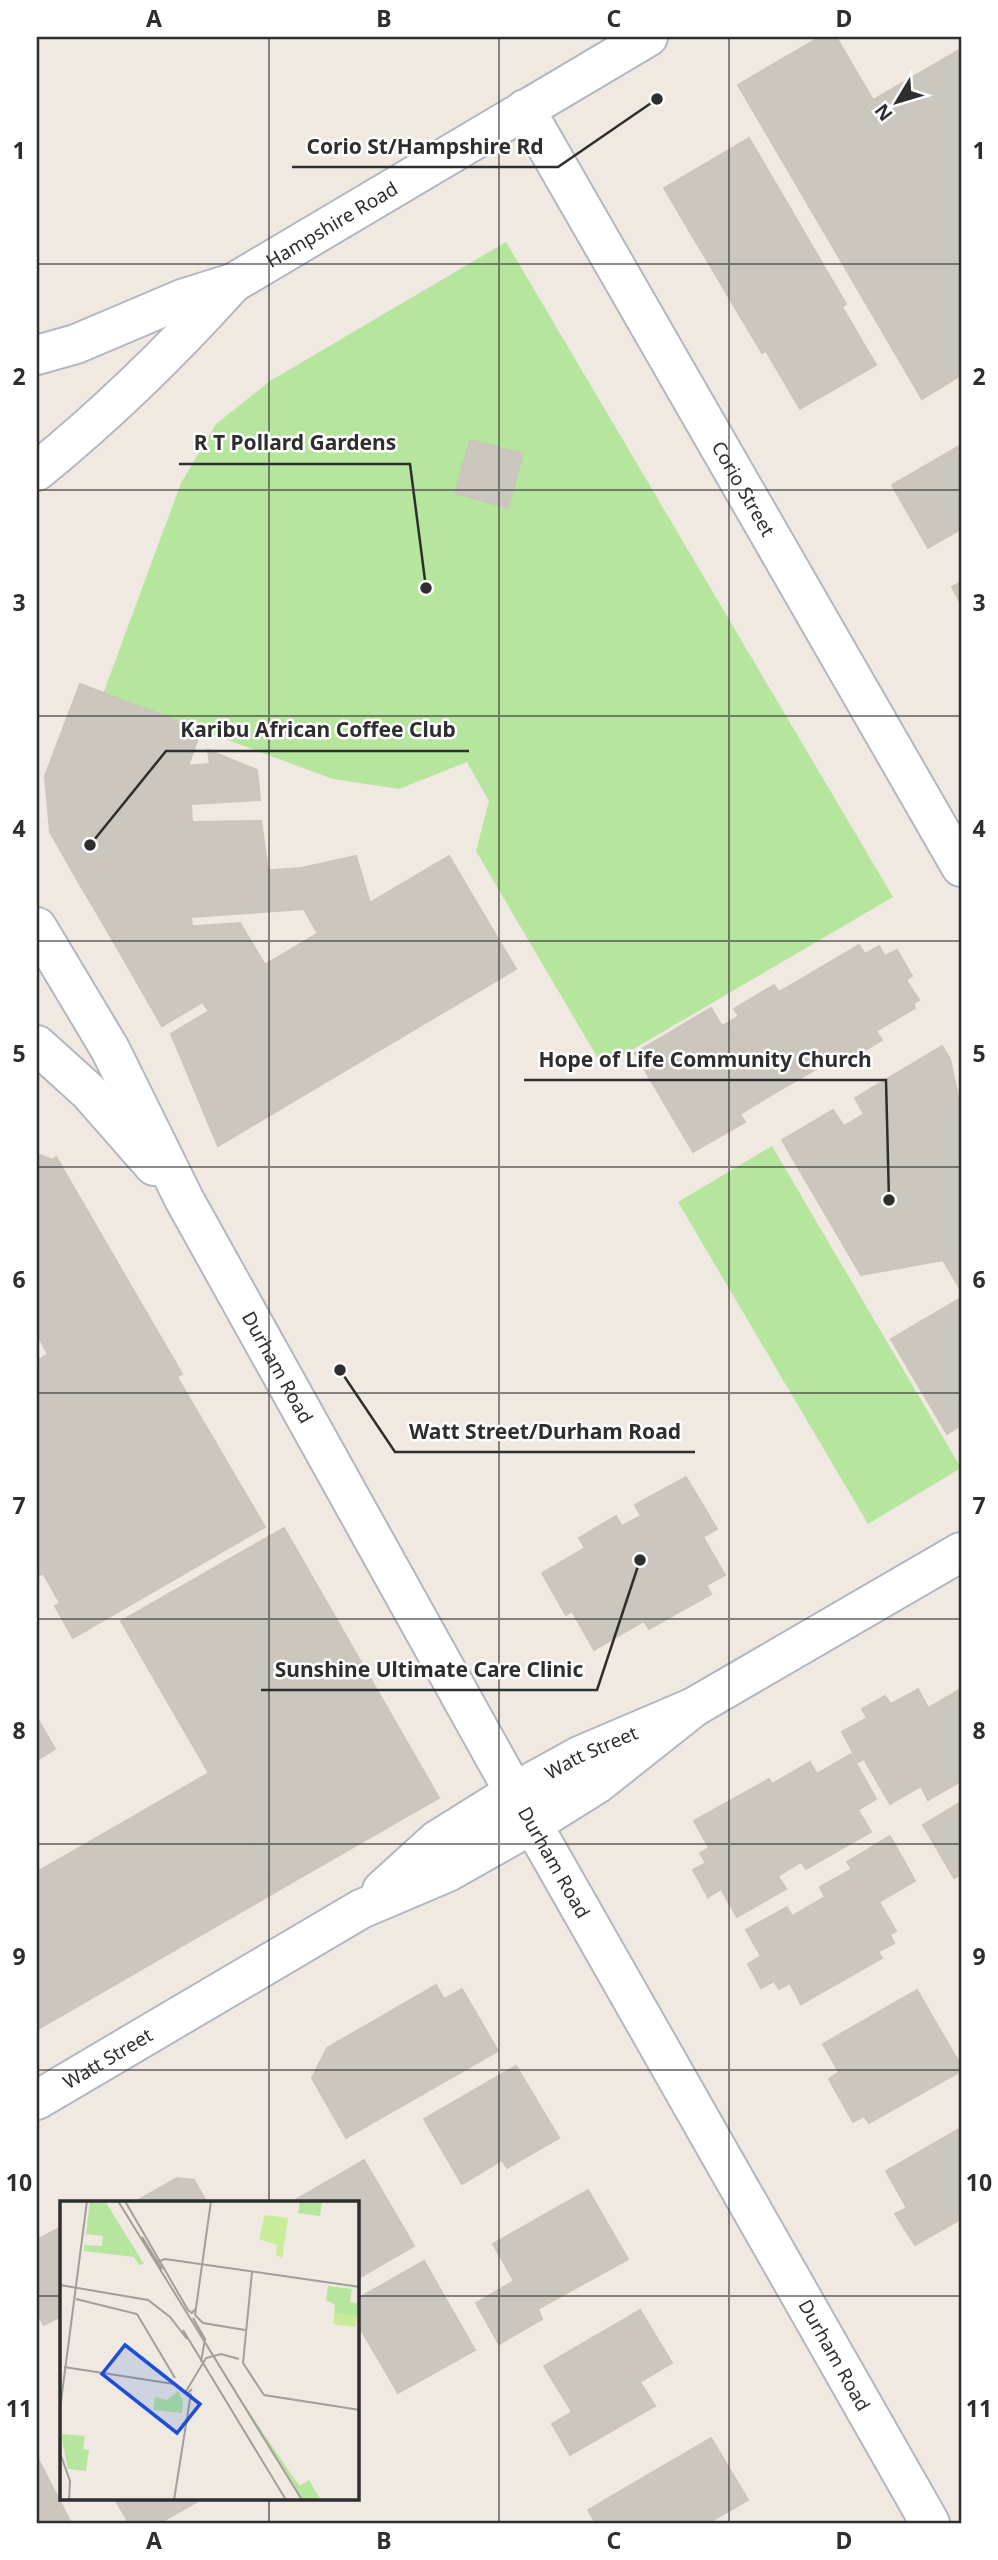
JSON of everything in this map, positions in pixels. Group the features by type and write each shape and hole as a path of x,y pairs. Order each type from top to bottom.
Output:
{"street":[{"name":"Hampshire Road","path":"37,355 76,344 182,299 233,283 648,37"},
{"name":"Corio Street","path":"525,109 961,867"},
{"name":"Hampshire Road","path":"37,471 161,362 233,283"},
{"name":"Durham Road","path":"37,927 110,1049 184,1199 524,1808 930,2523"},
{"name":"Durham Road","path":"37,1045 48,1052 89,1092 184,1199"},
{"name":"Watt Street","path":"37,2100 361,1909 437,1840 524,1808 579,1756 694,1707 961,1552"}],"green space":[{"path":"506,242 893,897 603,1067 476,851 489,801 467,762 399,789 333,779 103,694 181,483 216,424 270,381"},
{"path":"772,1146 961,1468 868,1524 678,1202"}],"building":[{"path":"820,37 836,37 873,100 961,49 961,375 922,399 738,85"},
{"path":"749,138 846,304 842,307 876,365 800,409 766,351 762,353 664,188"},
{"path":"470,440 523,454 508,508 455,493"},
{"path":"961,445 961,529 928,548 892,485"},
{"path":"961,582 961,604 952,587"},
{"path":"80,684 201,730 188,766 45,776"},
{"path":"208,750 257,770 260,800 191,804 192,822 50,832 45,776 210,764"},
{"path":"261,821 268,870 79,883 50,832 192,822"},
{"path":"356,856 370,903 318,934 304,909 301,868"},
{"path":"449,856 516,969 218,1146 171,1034 209,1011 202,1002"},
{"path":"301,868 304,909 191,917 192,926 108,932 79,883"},
{"path":"240,923 265,965 162,1026 108,932"},
{"path":"859,945 865,954 879,946 885,956 897,950 912,976 906,980 919,1000 913,1003 915,1008 876,1031 882,1040 838,1066 791,985"},
{"path":"774,985 779,992 791,985 830,1050 824,1054 828,1062 768,1097 726,1024 739,1016 734,1009"},
{"path":"711,1008 722,1026 726,1024 768,1097 740,1114 745,1122 693,1152 635,1053"},
{"path":"942,1046 950,1059 961,1111 961,1290 943,1260 861,1275 782,1140 833,1110 844,1126 864,1114 855,1098"},
{"path":"37,1154 53,1160 56,1157 182,1374 177,1377 265,1527 73,1638 55,1606 60,1603 43,1573 37,1577 37,1361 48,1354 37,1334"},
{"path":"961,1298 961,1425 947,1434 891,1339"},
{"path":"686,1477 717,1529 703,1537 725,1575 706,1585 711,1594 649,1629 644,1621 594,1650 572,1611 566,1615 542,1573 585,1548 579,1538 616,1516 622,1526 641,1516 635,1505"},
{"path":"284,1528 439,1798 277,1891 121,1621"},
{"path":"918,1689 928,1708 961,1689 961,1781 928,1800 921,1786 890,1804 864,1759 858,1762 842,1732 867,1718 862,1709 885,1696 891,1704"},
{"path":"37,1718 55,1749 37,1760"},
{"path":"851,1754 876,1799 858,1810 871,1832 806,1869 801,1862 778,1876 786,1889 737,1917 721,1889 708,1897 693,1870 706,1863 700,1853 709,1848 694,1821 769,1779 772,1784 810,1762 817,1774"},
{"path":"209,1773 277,1891 38,2029 37,1872"},
{"path":"961,1802 961,1877 960,1875 954,1878 923,1825"},
{"path":"890,1836 915,1881 879,1902 896,1931 890,1935 894,1943 878,1952 882,1958 801,2004 790,1983 779,1989 774,1981 761,1988 748,1964 761,1956 746,1930 787,1907 792,1916 825,1897 820,1887 852,1869 847,1862"},
{"path":"436,1985 444,1999 462,1989 498,2051 346,2138 312,2078 327,2048"},
{"path":"917,1990 961,2066 961,2071 869,2123 864,2116 853,2122 829,2079 839,2072 823,2044"},
{"path":"516,2066 559,2138 507,2168 502,2160 462,2184 424,2119"},
{"path":"961,2128 961,2219 915,2245 895,2214 907,2208 886,2171"},
{"path":"364,2160 414,2246 359,2278 359,2201 294,2201"},
{"path":"177,2178 194,2180 206,2201 137,2201"},
{"path":"588,2190 628,2259 538,2309 542,2319 499,2344 476,2303 514,2281 493,2244"},
{"path":"60,2228 60,2317 44,2325 39,2316 37,2317 37,2240"},
{"path":"424,2261 475,2350 398,2393 359,2326 359,2298"},
{"path":"640,2310 672,2363 640,2382 655,2406 570,2455 552,2424 572,2412 544,2366"},
{"path":"711,2438 748,2500 708,2523 596,2523 588,2510"},
{"path":"37,2457 71,2523 37,2523"},
{"path":"200,2500 159,2523 129,2523 116,2501"}],"place":[{"name":"Corio St/Hampshire Rd","path":"657,99"},
{"name":"R T Pollard Gardens","path":"426,588"},
{"name":"Karibu African Coffee Club","path":"90,845"},
{"name":"Hope of Life Community Church","path":"889,1200"},
{"name":"Watt Street/Durham Road","path":"340,1370"},
{"name":"Sunshine Ultimate Care Clinic","path":"640,1560"}]}
